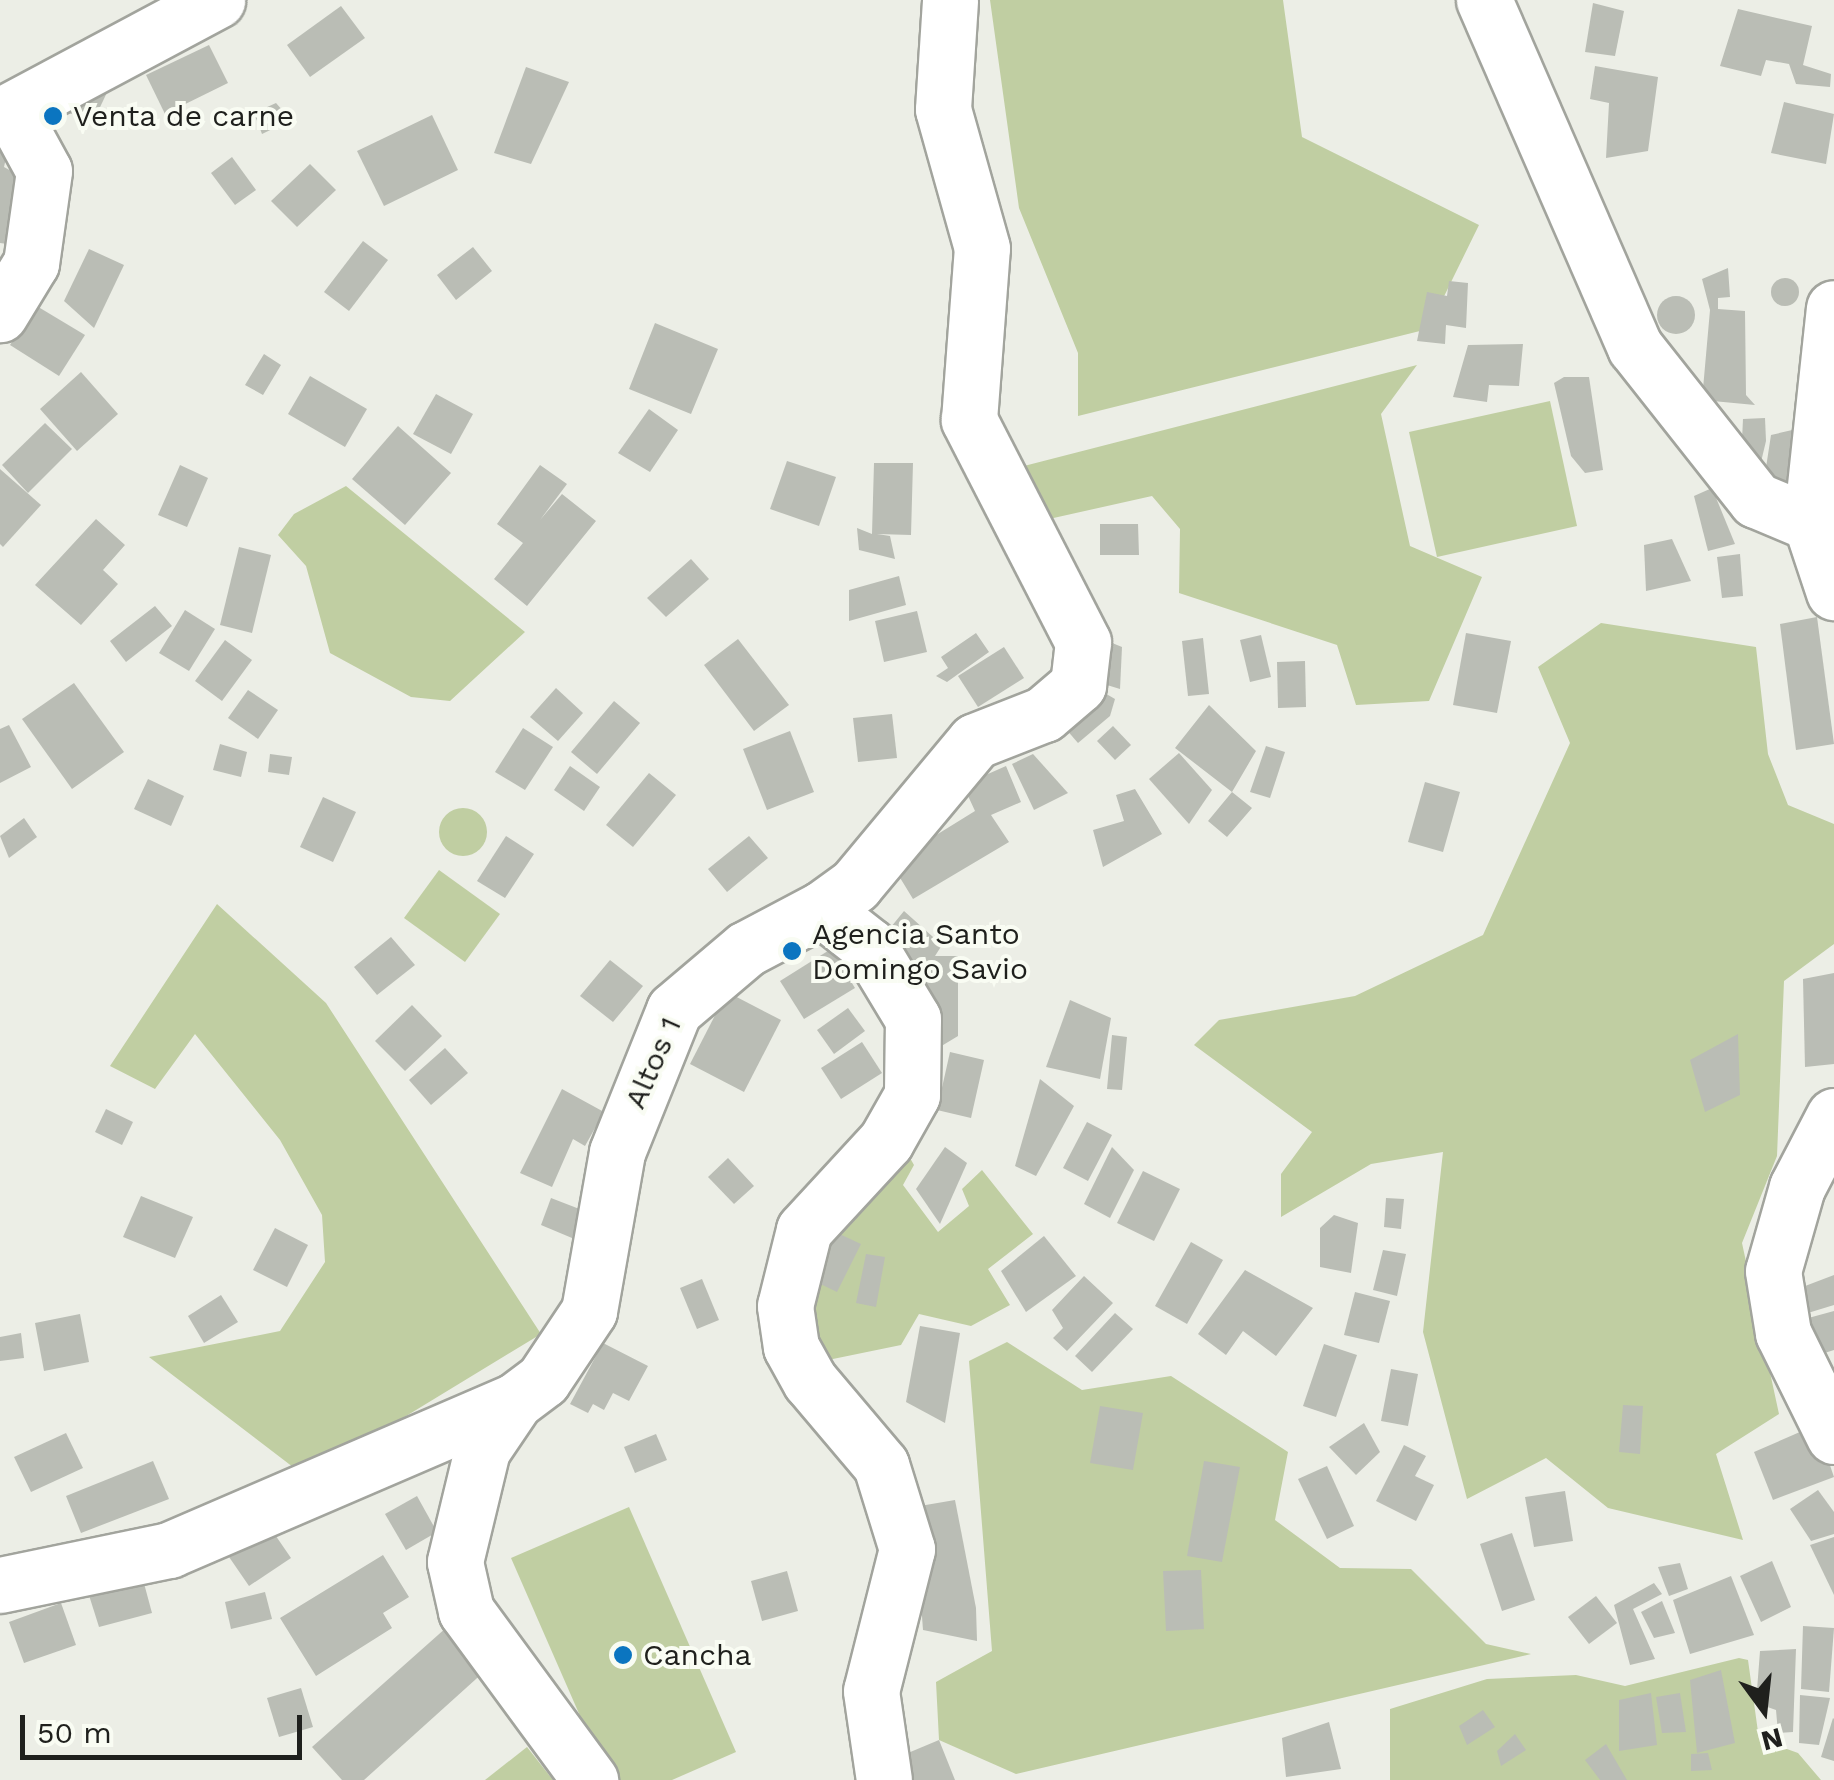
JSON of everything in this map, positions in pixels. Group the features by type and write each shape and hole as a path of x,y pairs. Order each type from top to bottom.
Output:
{"street":[{"path":"1,114 217,0"},
{"name":"Altos 1","path":"0,1585 169,1550 514,1401 574,1345 589,1310 617,1152 674,1010 746,949 822,909 855,885 975,742 1044,714 1078,685 1082,642 969,420 982,248 943,108 950,0"},
{"path":"1484,0 1635,347 1756,500 1811,523"},
{"path":"0,314 31,263 44,171 19,125 1,114"},
{"path":"1834,308 1811,523 1834,592"},
{"path":"822,909 870,946 913,1019 912,1095 886,1141 804,1230 786,1306 790,1347 880,1465 907,1549 871,1692 884,1780"},
{"path":"1834,1116 1798,1187 1772,1271 1783,1333 1834,1436"},
{"path":"514,1401 482,1450 455,1562 466,1610 590,1780"}],"green space":[{"path":"990,0 1283,0 1302,137 1479,225 1428,329 1078,416 1078,353 1019,208"},
{"path":"1417,365 1381,414 1410,546 1482,577 1429,701 1356,705 1337,645 1179,593 1180,529 1152,496 1049,519 1024,466"},
{"path":"1550,401 1577,526 1437,557 1409,432"},
{"path":"346,486 525,632 450,701 411,697 330,653 306,566 278,535 294,514"},
{"path":"1601,623 1756,647 1768,754 1788,805 1834,824 1834,944 1784,981 1777,1156 1742,1243 1779,1414 1716,1454 1743,1540 1608,1508 1546,1458 1467,1499 1423,1332 1443,1152 1371,1164 1281,1217 1281,1174 1312,1132 1194,1045 1219,1020 1355,996 1483,935 1570,743 1538,667"},
{"path":"463,808 480,815 487,832 480,849 463,856 446,849 439,832 446,815"},
{"path":"439,870 500,914 465,962 404,918"},
{"path":"217,904 326,1003 541,1334 306,1477 149,1357 280,1331 325,1262 322,1215 280,1140 195,1034 155,1089 110,1066"},
{"path":"906,1151 914,1165 903,1185 938,1232 969,1206 962,1189 982,1170 1033,1234 988,1269 1010,1305 971,1326 919,1314 901,1345 828,1360 802,1290 812,1252"},
{"path":"1007,1342 1082,1390 1171,1376 1288,1452 1275,1520 1340,1568 1411,1569 1486,1644 1531,1654 1016,1774 939,1740 936,1682 992,1651 969,1361"},
{"name":"Cancha","path":"629,1507 736,1752 672,1780 608,1780 511,1558"},
{"path":"1739,1658 1748,1660 1759,1739 1798,1753 1821,1780 1390,1780 1390,1709 1487,1679 1576,1675 1625,1686"},
{"path":"527,1747 553,1780 485,1780"}],"building":[{"path":"1593,3 1624,11 1615,56 1585,52"},
{"path":"341,6 365,38 310,77 287,45"},
{"path":"1738,9 1812,26 1803,65 1831,74 1830,87 1796,84 1789,64 1766,60 1761,76 1720,66"},
{"path":"209,45 228,83 165,114 146,75"},
{"path":"1595,66 1658,77 1648,151 1606,158 1609,103 1590,99"},
{"path":"526,67 569,82 531,164 494,153"},
{"path":"111,84 93,122 64,111"},
{"path":"1784,102 1834,114 1826,164 1771,153"},
{"path":"276,103 291,120 262,134 254,113"},
{"path":"432,115 458,170 384,206 357,151"},
{"path":"0,136 10,140 4,167 31,182 15,245 0,243"},
{"path":"232,157 256,190 235,205 211,173"},
{"path":"310,164 336,190 297,227 271,201"},
{"path":"363,241 388,260 349,311 324,292"},
{"path":"473,247 492,271 456,300 437,275"},
{"path":"89,249 124,265 94,328 64,301"},
{"path":"1728,268 1730,297 1718,298 1718,309 1745,311 1746,395 1755,405 1702,400 1710,310 1702,279"},
{"path":"1785,278 1795,282 1799,292 1795,302 1785,306 1775,302 1771,292 1775,282"},
{"path":"1449,281 1468,283 1466,328 1446,325 1445,344 1417,341 1427,292 1447,296"},
{"path":"1676,296 1689,302 1695,315 1689,328 1676,334 1663,328 1657,315 1663,302"},
{"path":"35,305 85,335 59,376 10,345"},
{"path":"655,323 718,349 691,414 629,389"},
{"path":"1523,344 1519,386 1489,385 1487,402 1453,397 1468,345"},
{"path":"264,354 281,365 263,395 245,385"},
{"path":"81,372 118,414 77,451 40,409"},
{"path":"310,376 367,409 345,447 288,414"},
{"path":"1564,377 1589,377 1603,470 1585,473 1571,456 1554,383"},
{"path":"436,394 473,414 451,454 413,434"},
{"path":"649,409 678,430 650,472 618,453"},
{"path":"1765,418 1766,441 1761,462 1742,440 1743,419"},
{"path":"45,423 72,449 28,493 2,465"},
{"path":"398,426 451,473 405,525 352,479"},
{"path":"1801,428 1789,492 1775,492 1774,474 1765,474 1771,435"},
{"path":"787,461 836,477 819,526 770,509"},
{"path":"874,463 913,463 911,535 877,534 890,536 895,559 859,550 857,528 872,534"},
{"path":"180,465 208,478 187,527 158,515"},
{"path":"540,465 567,484 540,520 562,494 596,521 527,606 494,579 523,543 497,524"},
{"path":"0,469 41,505 3,547 0,544"},
{"path":"1712,488 1735,544 1708,551 1694,496"},
{"path":"96,519 125,545 103,570 118,584 81,625 35,585"},
{"path":"1100,524 1138,524 1139,555 1100,555"},
{"path":"1672,539 1691,581 1646,591 1644,545"},
{"path":"239,547 271,555 252,633 220,625"},
{"path":"1740,554 1743,596 1722,598 1717,557"},
{"path":"691,559 709,579 666,617 647,598"},
{"path":"899,576 906,605 849,621 849,590"},
{"path":"155,606 172,626 126,662 110,641"},
{"path":"185,610 215,629 189,671 159,653"},
{"path":"917,611 927,652 884,662 875,621"},
{"path":"1817,617 1834,744 1796,750 1780,624"},
{"path":"976,633 989,652 947,682 936,676 948,668 941,657"},
{"path":"1466,633 1511,641 1497,713 1453,705"},
{"path":"1261,635 1271,677 1250,682 1240,640"},
{"path":"1095,636 1122,647 1120,689 1094,681"},
{"path":"1203,638 1209,694 1188,696 1182,641"},
{"path":"738,639 789,705 754,731 704,665"},
{"path":"225,640 252,660 222,701 195,681"},
{"path":"1004,647 1024,678 978,707 958,676"},
{"path":"1305,661 1306,707 1278,708 1277,662"},
{"path":"74,683 124,752 72,789 22,719"},
{"path":"556,688 583,713 558,741 530,717"},
{"path":"1096,688 1115,699 1110,716 1078,743 1058,720"},
{"path":"248,690 278,710 258,739 228,718"},
{"path":"614,701 640,723 597,774 571,752"},
{"path":"1209,705 1256,751 1232,792 1175,748"},
{"path":"892,714 897,758 858,762 853,718"},
{"path":"9,725 31,767 0,783 0,729"},
{"path":"1113,726 1131,745 1115,760 1097,741"},
{"path":"523,728 553,747 525,790 495,772"},
{"path":"790,731 814,792 767,810 743,749"},
{"path":"220,744 247,752 241,777 213,770"},
{"path":"1266,746 1285,752 1270,798 1250,792"},
{"path":"1179,753 1212,790 1189,824 1149,779"},
{"path":"270,754 292,757 289,775 268,772"},
{"path":"1033,754 1068,793 1034,810 1012,764"},
{"path":"570,766 600,787 584,811 554,790"},
{"path":"1006,766 1021,802 991,815 1009,842 913,899 891,863 975,811 963,785"},
{"path":"649,773 676,795 633,847 606,825"},
{"path":"148,779 184,796 171,826 134,809"},
{"path":"1425,782 1460,792 1443,852 1408,842"},
{"path":"1135,789 1162,834 1103,867 1093,830 1124,821 1116,795"},
{"path":"1232,792 1252,808 1227,837 1208,821"},
{"path":"323,797 356,812 333,862 300,847"},
{"path":"24,818 37,837 9,858 0,836"},
{"path":"506,836 534,854 505,898 477,881"},
{"path":"749,836 768,858 727,892 708,869"},
{"path":"904,911 942,945 935,956 958,956 958,1036 920,1059 882,938"},
{"path":"391,937 415,965 377,995 354,967"},
{"path":"831,949 855,988 804,1019 780,981"},
{"path":"610,960 643,986 613,1022 580,996"},
{"path":"1834,973 1834,1064 1805,1067 1803,979"},
{"path":"727,992 781,1020 744,1092 690,1064"},
{"path":"1070,1000 1111,1018 1100,1079 1046,1067"},
{"path":"412,1005 442,1036 405,1071 375,1041"},
{"path":"848,1008 865,1031 834,1054 817,1030"},
{"path":"1738,1034 1740,1095 1705,1112 1690,1060"},
{"path":"1112,1035 1127,1037 1122,1090 1107,1089"},
{"path":"862,1042 882,1073 841,1099 821,1068"},
{"path":"445,1048 468,1073 431,1105 409,1080"},
{"path":"950,1052 984,1060 971,1118 937,1110"},
{"path":"1040,1079 1074,1106 1036,1176 1015,1166"},
{"path":"562,1089 604,1112 585,1146 573,1139 552,1187 520,1173"},
{"path":"106,1109 133,1122 122,1145 95,1132"},
{"path":"1087,1122 1112,1135 1088,1181 1063,1168"},
{"path":"945,1147 967,1163 940,1224 916,1189"},
{"path":"1112,1147 1134,1170 1110,1218 1084,1204"},
{"path":"728,1158 754,1186 734,1204 708,1177"},
{"path":"1143,1171 1180,1189 1154,1241 1117,1223"},
{"path":"141,1196 193,1217 175,1258 123,1237"},
{"path":"551,1198 582,1210 572,1238 541,1225"},
{"path":"1386,1198 1404,1199 1401,1229 1384,1227"},
{"path":"1334,1215 1358,1223 1351,1273 1320,1267 1320,1228"},
{"path":"275,1228 308,1245 287,1287 253,1270"},
{"path":"833,1231 861,1244 837,1292 810,1279"},
{"path":"1044,1236 1076,1276 1026,1312 1001,1271"},
{"path":"1191,1242 1223,1260 1187,1324 1155,1306"},
{"path":"1383,1250 1406,1254 1397,1296 1373,1290"},
{"path":"866,1254 885,1257 876,1307 856,1303"},
{"path":"1245,1270 1313,1308 1276,1356 1243,1331 1226,1355 1198,1334"},
{"path":"1834,1275 1834,1305 1798,1316 1792,1291"},
{"path":"1084,1276 1113,1303 1067,1351 1053,1338 1063,1328 1052,1310"},
{"path":"702,1279 719,1320 697,1329 680,1288"},
{"path":"1355,1292 1390,1301 1379,1343 1344,1335"},
{"path":"221,1295 238,1322 204,1343 188,1316"},
{"path":"1834,1311 1834,1350 1812,1357 1801,1320"},
{"path":"1115,1313 1133,1329 1092,1372 1075,1356"},
{"path":"80,1314 89,1362 44,1371 35,1323"},
{"path":"920,1326 960,1333 945,1423 906,1402"},
{"path":"21,1333 24,1358 0,1361 0,1337"},
{"path":"603,1343 648,1366 629,1401 613,1393 604,1410 593,1404 588,1413 570,1404"},
{"path":"1324,1344 1357,1355 1336,1417 1303,1406"},
{"path":"1391,1369 1418,1374 1408,1426 1381,1421"},
{"path":"1623,1405 1643,1406 1640,1454 1619,1452"},
{"path":"1100,1406 1143,1413 1133,1470 1090,1463"},
{"path":"1364,1423 1380,1452 1356,1475 1329,1447"},
{"path":"1816,1425 1834,1477 1773,1500 1754,1452"},
{"path":"66,1433 83,1468 31,1492 14,1457"},
{"path":"656,1434 667,1460 635,1473 624,1447"},
{"path":"1404,1445 1426,1456 1415,1476 1434,1485 1416,1521 1376,1501"},
{"path":"153,1461 169,1499 81,1533 66,1496"},
{"path":"1204,1461 1240,1467 1222,1562 1187,1556"},
{"path":"1327,1466 1354,1526 1327,1539 1298,1479"},
{"path":"1818,1490 1834,1512 1834,1534 1811,1541 1790,1509"},
{"path":"1565,1491 1573,1541 1534,1547 1525,1497"},
{"path":"417,1496 437,1532 406,1550 385,1514"},
{"path":"955,1500 976,1608 977,1641 923,1630 914,1507"},
{"path":"269,1526 291,1558 249,1586 227,1554"},
{"path":"1512,1533 1535,1600 1502,1611 1480,1544"},
{"path":"1834,1537 1834,1595 1810,1545"},
{"path":"383,1555 409,1597 383,1613 392,1628 316,1676 280,1618"},
{"path":"1772,1561 1791,1607 1761,1622 1740,1576"},
{"path":"1680,1563 1688,1589 1669,1596 1658,1567"},
{"path":"1201,1570 1204,1629 1166,1631 1163,1571"},
{"path":"787,1571 798,1611 762,1621 751,1581"},
{"path":"142,1576 152,1613 99,1627 88,1592"},
{"path":"1731,1576 1754,1635 1690,1654 1673,1600"},
{"path":"1654,1583 1662,1594 1633,1609 1655,1659 1630,1665 1614,1605"},
{"path":"265,1592 272,1619 231,1629 225,1602"},
{"path":"1596,1596 1617,1623 1589,1644 1568,1617"},
{"path":"1662,1601 1675,1633 1654,1638 1641,1612"},
{"path":"61,1603 76,1645 24,1663 9,1622"},
{"path":"1803,1626 1834,1628 1829,1692 1801,1689"},
{"path":"447,1627 486,1670 364,1780 342,1780 312,1747"},
{"path":"1796,1649 1793,1732 1778,1733 1776,1710 1756,1703 1760,1651"},
{"path":"1721,1670 1735,1743 1697,1753 1690,1680"},
{"path":"301,1688 313,1727 279,1737 267,1698"},
{"path":"1651,1693 1657,1745 1619,1751 1619,1700"},
{"path":"1680,1693 1686,1732 1662,1733 1656,1697"},
{"path":"1800,1695 1830,1698 1819,1745 1799,1743"},
{"path":"1483,1710 1495,1727 1467,1745 1459,1726"},
{"path":"1834,1719 1834,1761 1821,1757"},
{"path":"1329,1722 1341,1769 1286,1777 1282,1738"},
{"path":"1515,1734 1526,1750 1501,1766 1497,1751"},
{"path":"939,1740 955,1780 904,1780 896,1758"},
{"path":"1606,1744 1627,1780 1600,1780 1585,1760"},
{"path":"1708,1753 1712,1770 1691,1771 1691,1754"}],"place":[{"name":"Venta de carne","path":"53,116"},
{"name":"Agencia Santo Domingo Savio","path":"792,951"},
{"name":"Cancha","path":"623,1655"}]}
